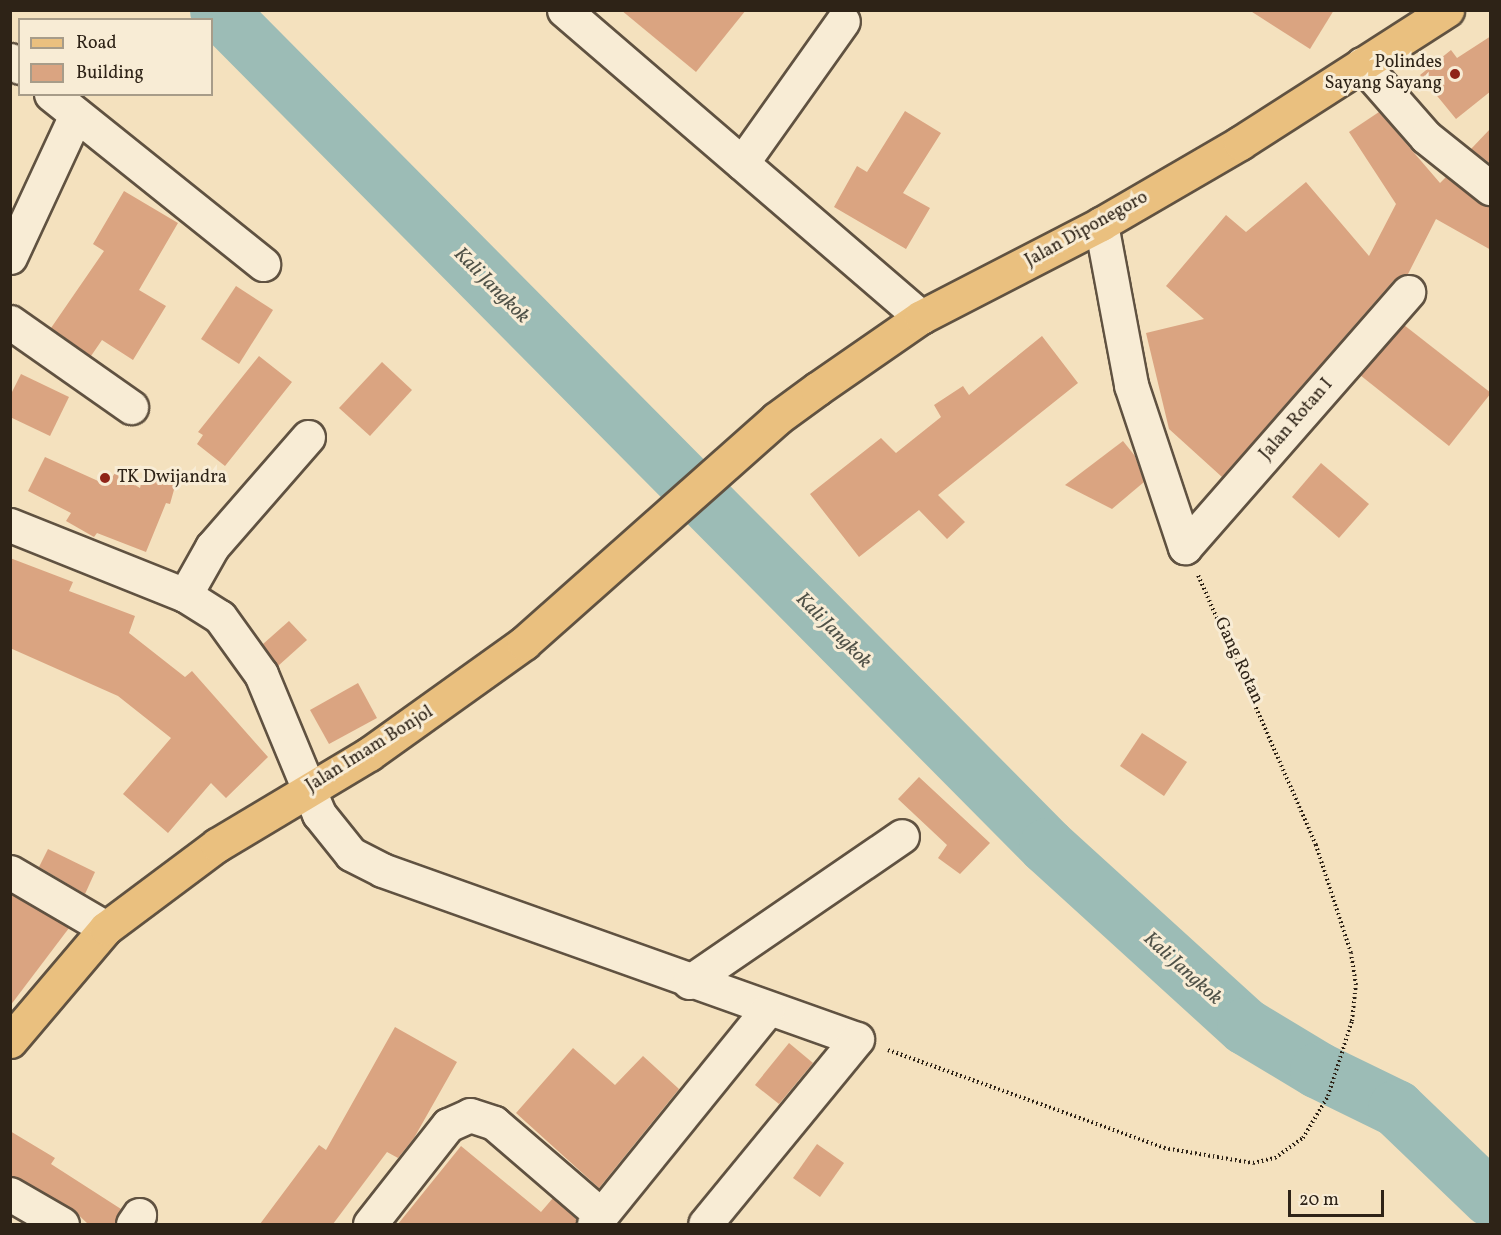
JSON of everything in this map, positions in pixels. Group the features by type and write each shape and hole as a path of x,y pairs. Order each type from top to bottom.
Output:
{"main road":[{"name":"Jalan Diponegoro","path":"734,458 776,419 921,316 1101,224 1447,10"},
{"name":"Jalan Imam Bonjol","path":"10,1041 106,928 217,845 441,705 524,644 637,547 734,458"}],"street":[{"path":"567,11 921,316"},
{"path":"742,163 843,21"},
{"path":"1362,64 1426,137 1491,188"},
{"path":"53,96 263,264"},
{"path":"10,257 76,115"},
{"path":"1101,224 1131,385 1185,547"},
{"name":"Jalan Rotan I","path":"1185,547 1408,292"},
{"path":"10,322 130,407"},
{"path":"185,595 212,547 308,437"},
{"path":"10,525 185,595 219,617 261,674 290,734 307,790 328,830 367,863 767,1010 857,1039 705,1224"},
{"path":"690,982 902,836"},
{"path":"10,872 106,928"},
{"path":"370,1224 448,1125 470,1115 494,1124 598,1220 767,1010"},
{"path":"10,1194 62,1224"}],"path":[{"name":"Gang Rotan","path":"857,1039 1164,1148 1240,1163 1264,1161 1296,1146 1328,1095 1341,1062 1356,985 1344,921 1257,701 1185,547"}],"building":[{"path":"621,10 746,10 696,72"},
{"path":"1249,10 1334,10 1310,49"},
{"path":"1491,36 1491,91 1456,119 1420,75 1451,50 1457,58"},
{"path":"905,111 941,133 903,193 930,208 906,249 834,207 857,166 867,172"},
{"path":"1379,112 1440,183 1446,177 1478,203 1491,206 1491,250 1436,219 1408,274 1394,280 1222,477 1169,429 1146,333 1204,319 1166,286 1226,215 1246,232 1306,182 1369,256 1396,204 1349,132"},
{"path":"1491,128 1491,164 1471,149"},
{"path":"124,191 178,223 139,290 166,306 133,360 102,340 91,356 51,328 104,251 93,244"},
{"path":"236,286 273,310 239,364 201,339"},
{"path":"1404,325 1491,393 1449,446 1360,375"},
{"path":"1042,336 1078,383 938,495 965,522 947,539 919,510 859,557 810,494 881,438 896,453 941,417 934,405 963,386 969,395"},
{"path":"259,356 292,382 225,466 197,444 203,435 198,432"},
{"path":"382,362 412,390 370,436 339,408"},
{"path":"21,374 69,397 50,436 10,417 10,396"},
{"path":"1123,441 1135,456 1144,482 1112,509 1065,485"},
{"path":"45,457 107,485 115,473 140,488 144,470 177,479 170,504 166,503 146,552 97,533 94,537 66,521 71,513 28,491"},
{"path":"1321,463 1369,504 1339,538 1292,497"},
{"path":"10,558 73,582 69,591 135,616 129,633 185,677 192,671 268,757 226,798 211,783 168,833 123,794 171,738 118,696 10,648"},
{"path":"289,621 307,640 278,666 263,644"},
{"path":"358,683 377,718 329,744 310,710"},
{"path":"1142,733 1187,762 1164,796 1120,766"},
{"path":"919,777 990,843 960,874 938,858 947,845 898,799"},
{"path":"48,849 95,872 85,894 39,867"},
{"path":"10,894 69,928 10,1006"},
{"path":"395,1027 457,1062 414,1138 398,1158 387,1152 333,1224 260,1224 319,1145 326,1150"},
{"path":"789,1043 813,1063 779,1104 755,1085"},
{"path":"573,1048 615,1085 643,1056 679,1089 599,1188 516,1113"},
{"path":"10,1131 55,1158 51,1164 121,1209 115,1224 88,1224 71,1208 10,1175"},
{"path":"817,1144 844,1163 820,1197 793,1178"},
{"path":"461,1146 541,1212 553,1198 576,1219 576,1224 398,1224"}],"waterway":[{"name":"Kali Jangkok","path":"218,10 1047,846 1245,1026 1318,1070 1396,1108 1490,1198"}],"place":[{"name":"Polindes Sayang Sayang","path":"1455,74"},
{"name":"TK Dwijandra","path":"105,478"}]}
